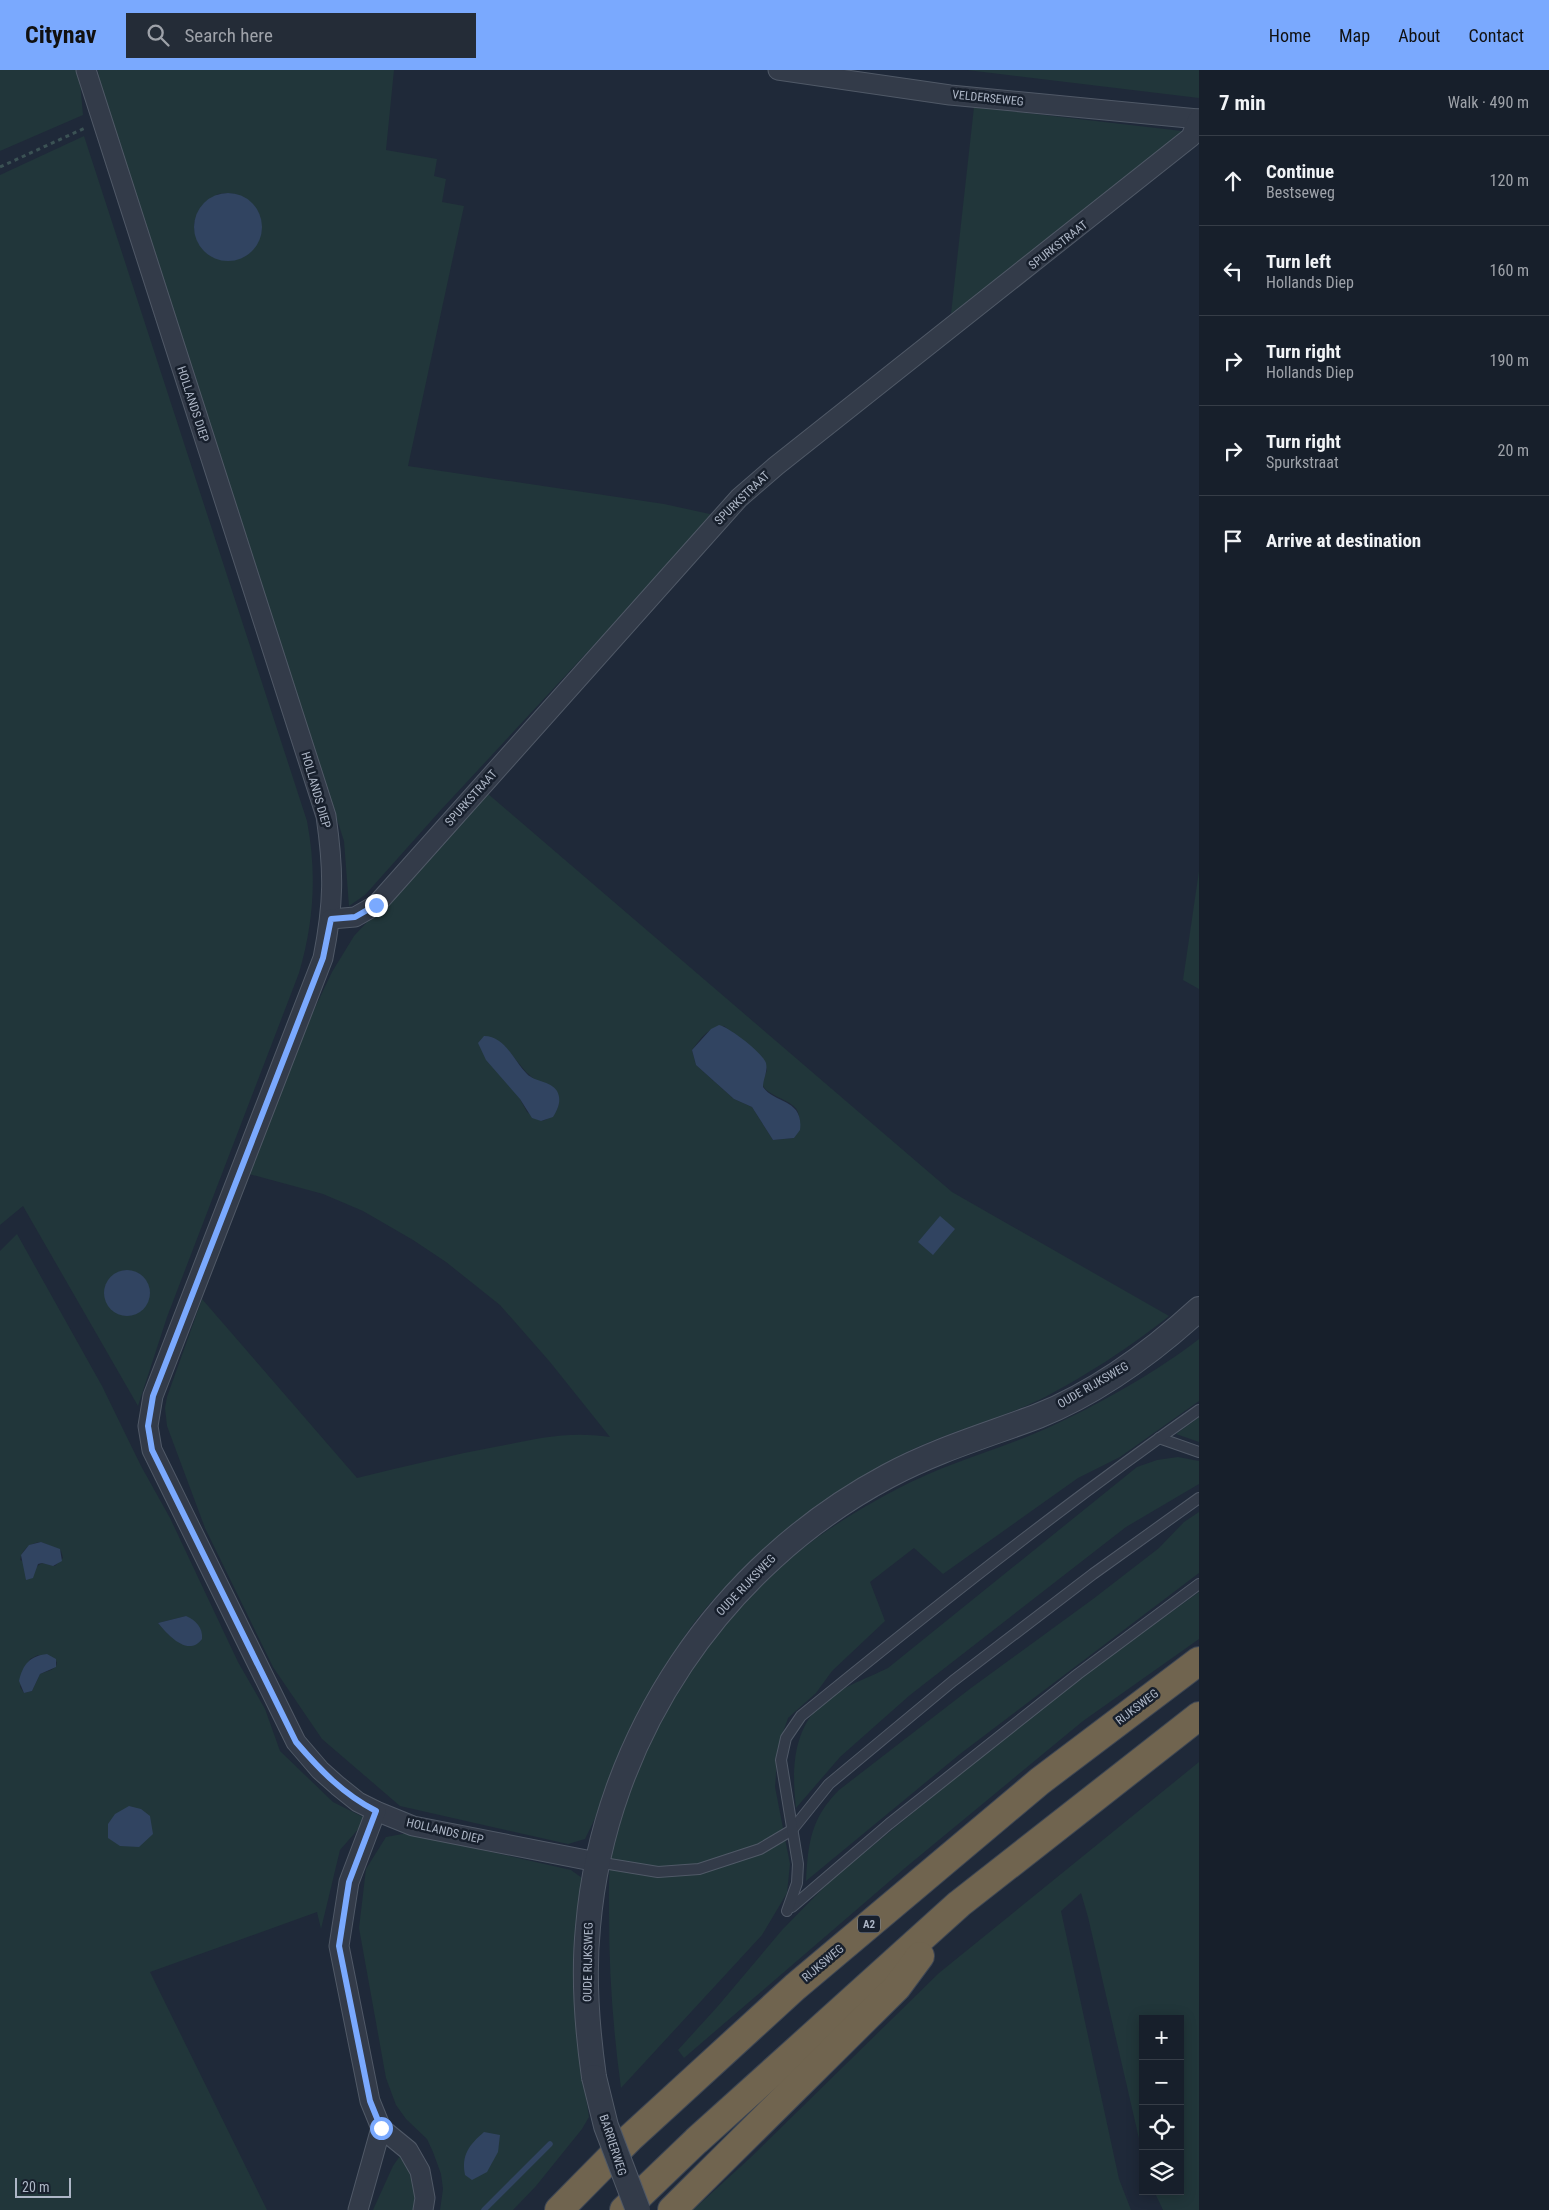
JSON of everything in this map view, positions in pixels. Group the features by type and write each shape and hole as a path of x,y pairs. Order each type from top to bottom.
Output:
{"highway":[{"name":"RIJKSWEG","path":"559,2210 630,2138 794,1987 1040,1781 1199,1661"},
{"path":"624,2210 704,2134 959,1904 1199,1716"},
{"path":"672,2210 897,1987 959,1904"}],"street":[{"name":"HOLLANDS DIEP","path":"86,70 326,816 332,863 331,919 323,958 153,1396 148,1426 152,1450 296,1742 320,1770 358,1802 414,1826 597,1862"},
{"name":"VELDERSEWEG","path":"778,70 950,95 1198,119"},
{"name":"SPURKSTRAAT","path":"331,919 355,917 376,905 739,498 776,466 1192,137 1198,119"},
{"name":"OUDE RIJKSWEG","path":"594,2078 588,2025 585,1963 597,1862 613,1805 638,1737 663,1691 713,1620 766,1563 804,1531 844,1502 890,1475 954,1446 1040,1415 1095,1387 1142,1356 1199,1309"},
{"path":"376,1811 349,1882 339,1946 370,2101 381,2128 408,2150 420,2170 425,2198 424,2210"},
{"name":"BARRIERWEG","path":"594,2078 606,2126 623,2177 638,2210"},
{"path":"358,2210 381,2128"}],"lane":[{"path":"1199,1410 973,1577 801,1716 786,1738 781,1760 798,1864 797,1883 787,1911 912,1806 1078,1674 1199,1584"},
{"path":"1159,1438 1199,1452"},
{"path":"597,1862 658,1872 700,1869 760,1849 792,1830 829,1784 953,1681 1100,1568 1199,1498"}],"path":[{"path":"0,166 102,120"}],"green space":[{"path":"0,70 79,70 83,115 0,151"},
{"path":"98,70 394,70 386,150 437,159 434,176 446,179 442,202 464,206 408,466 664,504 719,516 593,646 365,895 349,906 344,841 102,96","holes":["218,194 235,194 260,216 261,233 211,256 199,244 194,228 195,219"]},
{"path":"967,70 1199,70 1199,98"},
{"path":"974,107 1182,131 1184,134 951,314"},
{"path":"84,136 307,821 310,840 313,878 311,916 299,973 167,1317 138,1406 23,1206 0,1225 0,175","holes":["126,1270 140,1274 150,1292 146,1306 109,1306 106,1300 105,1289 110,1279 119,1272"]},
{"path":"487,793 952,1192 1169,1316 1106,1361 1039,1400 1007,1414 941,1437 881,1466 821,1505 762,1553 711,1603 683,1639 660,1676 633,1726 585,1839 568,1844 400,1806 322,1739 273,1667 205,1528 167,1426 165,1408 167,1397 202,1299 357,1478 482,1449 542,1438 568,1435 610,1437 550,1362 500,1305 446,1262 363,1211 323,1194 249,1174 302,1035 332,972 354,936","holes":["724,1026 761,1056 767,1070 762,1084 765,1089 789,1103 798,1112 799,1118 794,1138 773,1140 752,1107 734,1099 696,1065 692,1050 709,1031","507,1049 526,1072 536,1081 548,1084 559,1097 557,1109 549,1118 541,1121 527,1112 520,1099"]},
{"path":"1199,871 1199,989 1183,980"},
{"path":"17,1234 102,1386 141,1466 170,1518 238,1662 265,1709 280,1751 333,1802 367,1819 340,1850 321,1929 317,1912 150,1972 267,2210 0,2210 0,1251","holes":["41,1542 61,1551 63,1558 55,1566 42,1563 36,1567 20,1560 27,1547","186,1616 198,1643 185,1644 175,1640 158,1623","38,1655 57,1662 57,1665 53,1669 40,1674 32,1691 24,1693 20,1687 30,1659"]},
{"path":"1199,1339 1199,1401 1120,1457 1078,1478 943,1574 914,1548 870,1582 885,1621 832,1671 816,1693 788,1718 778,1747 775,1787 790,1864 787,1893 762,1935 621,2088 610,1958 609,1882 612,1851 621,1816 634,1780 666,1711 686,1678 731,1617 787,1561 822,1534 878,1499 916,1479 1035,1434 1072,1416 1110,1397"},
{"path":"1199,1417 1199,1442 1176,1434"},
{"path":"1178,1457 1199,1461 1199,1484 1126,1527 910,1695 840,1757 796,1808 794,1768 796,1755 803,1730 809,1718 818,1707 833,1695 888,1668 1137,1467 1157,1460"},
{"path":"1199,1512 1199,1573 960,1754 806,1881 808,1855 813,1832 822,1811 839,1790 971,1688 1093,1599 1159,1548 1184,1522"},
{"path":"1199,1592 1199,1639 1083,1721 905,1868 684,2058 678,2050 782,1930 830,1881 1047,1702"},
{"path":"1199,1762 1199,2210 1163,2210 1156,2195 1184,2195 1184,2015 1139,2015 1139,2139 1081,1893 1061,1911 1119,2179 1131,2210 693,2210 750,2158 939,1973"},
{"path":"408,1833 571,1870 582,1878 584,1884 583,2078 589,2117 582,2129 536,2186 513,2210 440,2210 443,2189 441,2174 433,2152 427,2139 406,2119 396,2105 386,2078 359,1928 366,1869 386,1837"},
{"path":"402,2153 414,2171 419,2210 373,2210 393,2166"}],"water":[{"path":"228,193 241,196 252,203 259,214 262,227 259,240 252,251 241,258 228,261 215,258 204,251 197,240 194,227 197,214 204,203 215,196"},
{"path":"719,1025 730,1030 745,1041 764,1059 766,1072 763,1087 774,1097 788,1103 798,1113 800,1130 794,1138 773,1140 752,1107 734,1099 696,1065 692,1050 711,1029"},
{"path":"484,1036 498,1040 530,1077 547,1083 557,1091 558,1108 553,1117 541,1121 532,1118 520,1099 486,1060 478,1043"},
{"path":"940,1216 955,1229 933,1255 918,1242"},
{"path":"127,1270 140,1274 146,1280 150,1293 146,1306 140,1312 127,1316 114,1312 108,1306 104,1293 108,1280 114,1274"},
{"path":"41,1542 60,1549 62,1561 53,1566 42,1563 38,1564 33,1578 26,1580 21,1555 29,1545"},
{"path":"186,1616 198,1625 202,1635 202,1639 190,1646 184,1645 172,1638 158,1623"},
{"path":"47,1654 56,1659 56,1667 40,1674 32,1691 24,1693 19,1681 25,1666 32,1659"},
{"path":"129,1806 141,1809 150,1816 153,1834 139,1847 120,1846 108,1838 108,1824 115,1814"},
{"path":"484,2132 500,2135 498,2152 487,2172 472,2180 465,2175 465,2156 470,2146"}],"waterway":[{"path":"484,2210 550,2144"}],"route":[{"path":"376,905 355,917 331,919 323,958 153,1396 148,1426 152,1450 252,1649 296,1742 320,1770 338,1786 358,1802 376,1811 349,1882 339,1946 370,2101 381,2128"}]}
